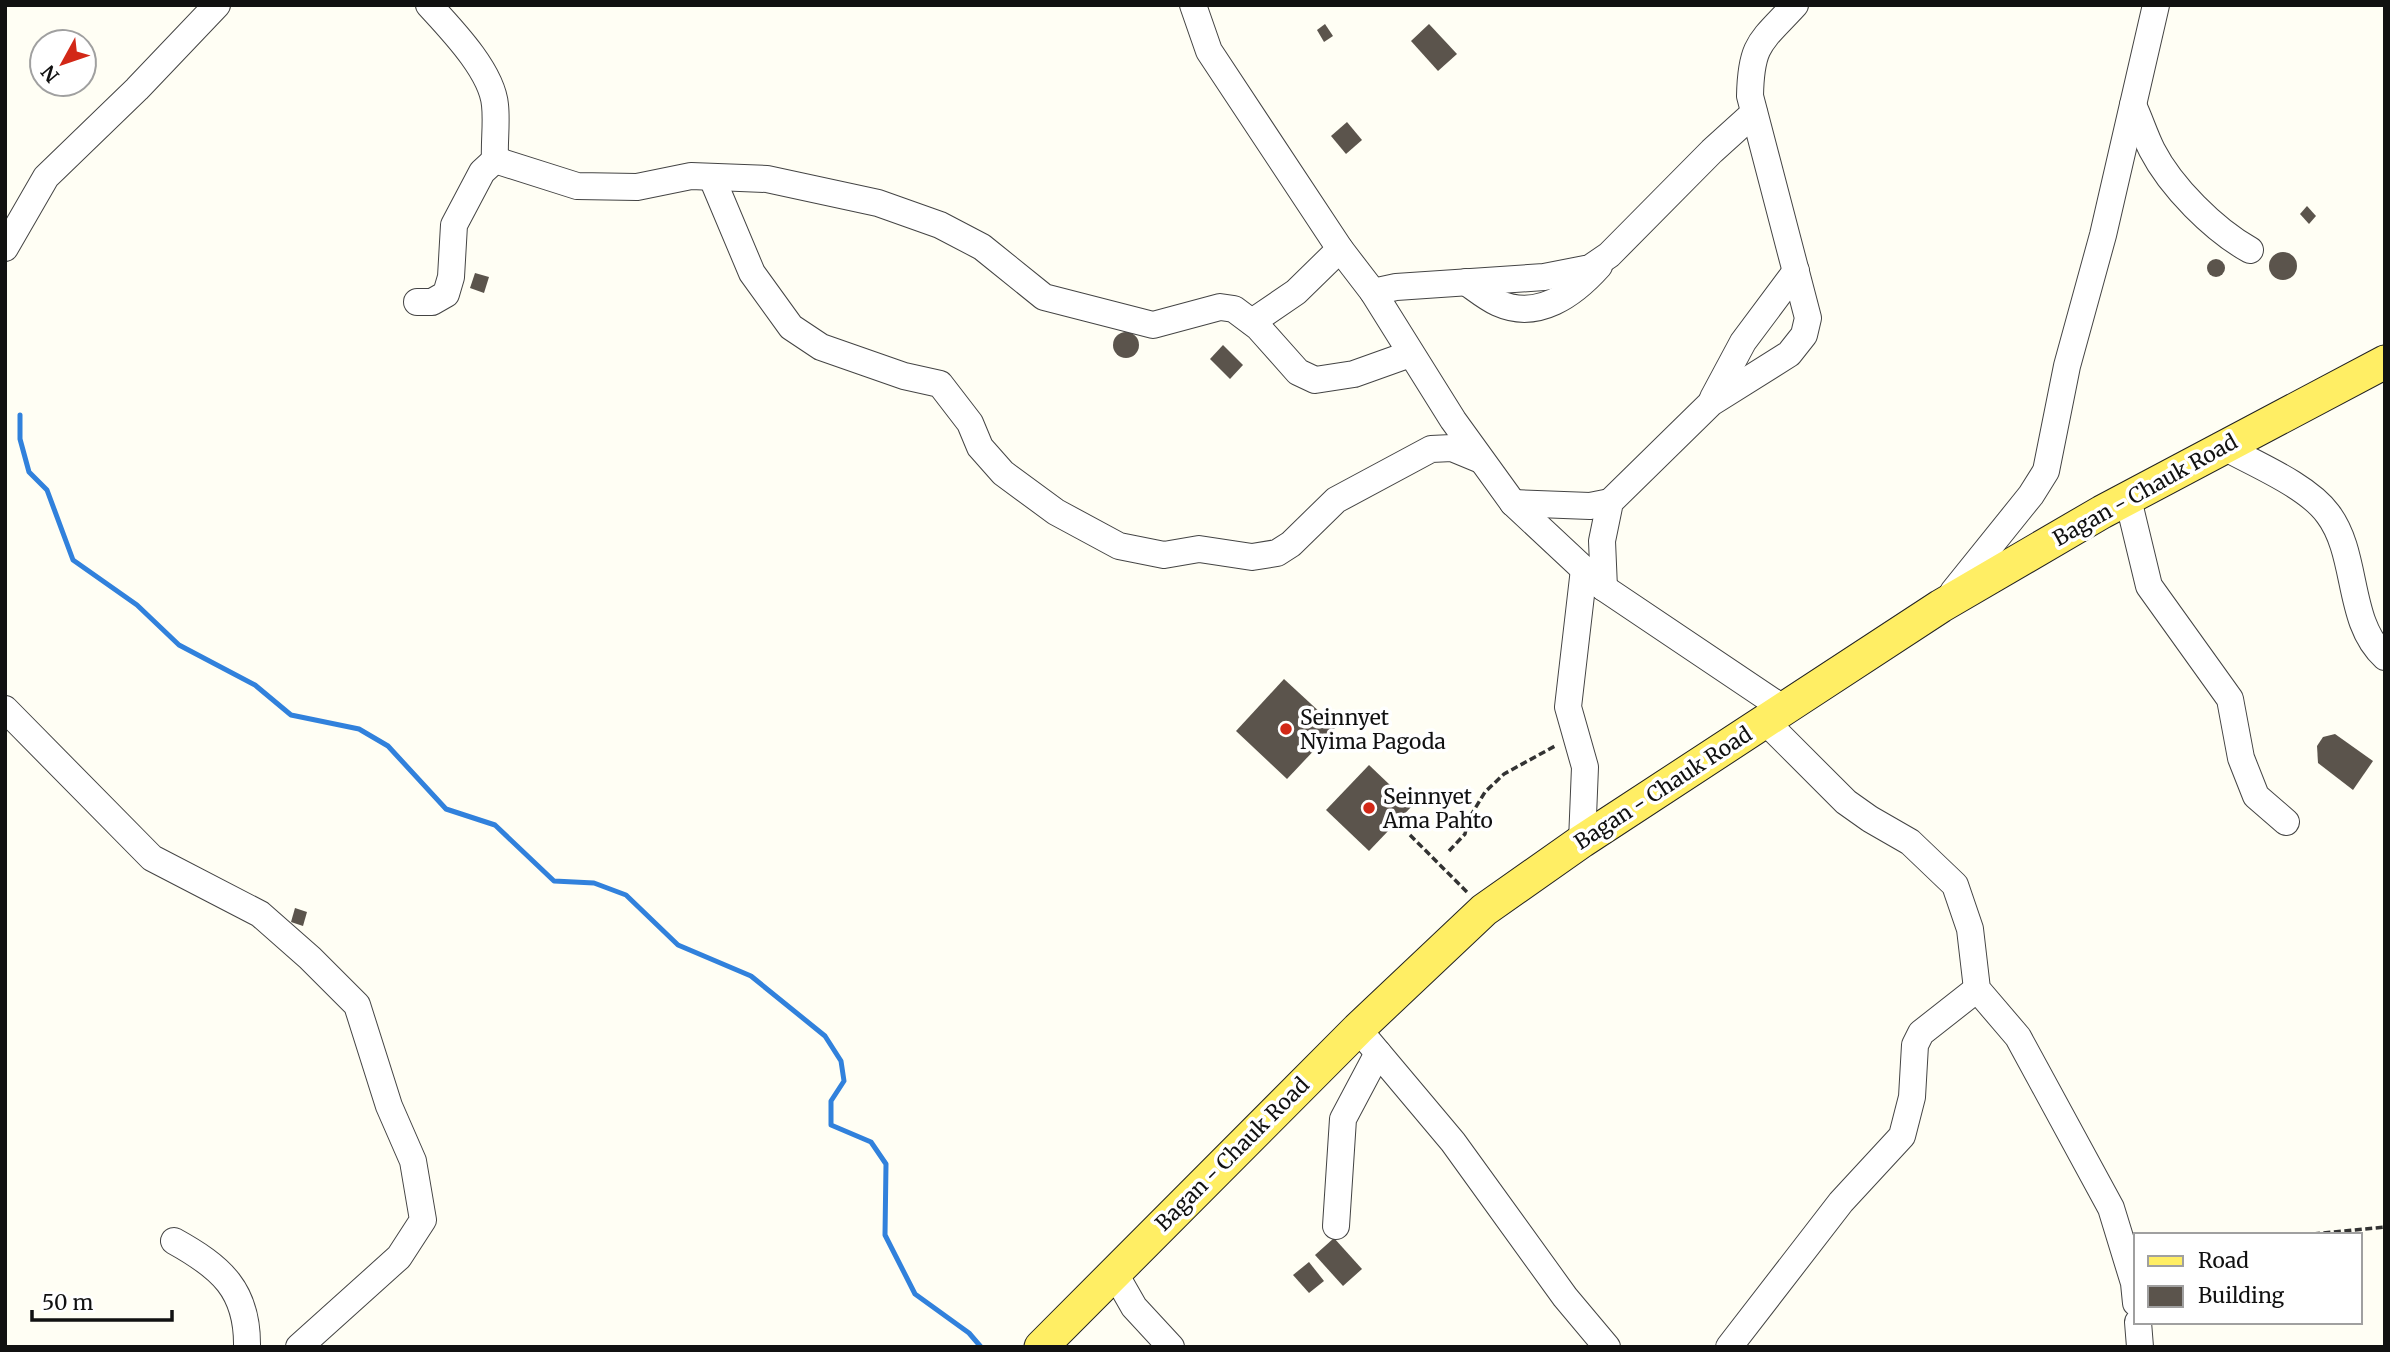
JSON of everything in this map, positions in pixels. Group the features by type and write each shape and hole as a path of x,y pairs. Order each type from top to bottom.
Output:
{"main road":[{"name":"Bagan - Chauk Road","path":"1041,1347 1114,1272 1368,1041 1484,910 1582,841 1941,606 2128,499 2385,362"}],"street":[{"path":"5,214 155,71 216,5"},
{"path":"417,302 432,302 446,294 451,277 454,225 482,172 495,160 495,103 486,80 465,46 429,5"},
{"path":"1193,5 1209,51 1340,249 1373,292 1410,354 1481,460 1513,503 1604,588 1775,715 1846,802 1910,842 1955,885 1970,929 1977,989 2018,1037 2111,1208 2134,1283"},
{"path":"1513,503 1590,506 1610,502 1711,403 1789,354 1804,335 1808,318 1750,96 1751,58 1760,43 1795,5"},
{"path":"1941,606 1984,557 2032,495 2046,471 2067,366 2103,235 2156,5"},
{"path":"2133,105 2152,151 2166,171 2218,229 2249,250"},
{"path":"1373,292 1590,268 1612,252 1712,151 1754,113"},
{"path":"495,160 578,186 615,189 691,176 767,180 878,203 940,225 982,247 1044,297 1120,319 1153,325 1220,307 1234,309 1252,322 1298,372 1315,380 1354,374 1410,354"},
{"path":"5,248 46,177"},
{"path":"712,177 752,273 791,327 821,347 904,376 932,380 940,384 970,423 981,447 1003,473 1056,512 1119,546 1164,555 1199,550 1252,557 1277,553 1291,544 1336,500 1431,449 1452,448 1481,460"},
{"path":"1252,322 1296,292 1340,249"},
{"path":"1711,403 1744,342 1796,271"},
{"path":"2224,447 2303,492 2328,514 2348,560 2364,623 2376,649 2385,657"},
{"path":"2128,499 2149,586 2230,699 2241,758 2256,796 2287,822"},
{"path":"1604,588 1602,541 1610,502"},
{"path":"1582,841 1586,767 1568,707 1584,569"},
{"path":"5,709 152,858 260,915 310,958 357,1005 389,1106 413,1161 423,1220 399,1257 299,1347"},
{"path":"1729,1347 1841,1202 1902,1136 1908,1124 1913,1056 1921,1033 1977,989"},
{"path":"1336,1226 1343,1119 1368,1041"},
{"path":"1368,1041 1453,1142 1564,1297 1607,1347"},
{"path":"174,1241 201,1255 233,1285 248,1320 247,1347"},
{"path":"1114,1272 1135,1307 1171,1347"},
{"path":"2138,1324 2140,1347"}],"path":[{"path":"1449,851 1465,834 1468,820 1485,792 1504,774 1576,735"},
{"path":"1410,835 1484,910"},
{"path":"2323,1233 2385,1227"}],"building":[{"path":"1325,24 1333,36 1324,42 1317,30"},
{"path":"1429,24 1457,54 1438,71 1411,41"},
{"path":"1347,122 1362,140 1346,154 1331,136"},
{"path":"2307,206 2316,216 2309,224 2300,214"},
{"path":"2283,252 2293,256 2297,266 2293,276 2283,280 2273,276 2269,266 2273,256"},
{"path":"2216,259 2222,262 2225,268 2222,274 2216,277 2210,274 2207,268 2210,262"},
{"path":"475,273 489,277 484,293 470,288"},
{"path":"1126,332 1135,336 1139,345 1135,354 1126,358 1117,354 1113,345 1117,336"},
{"path":"1223,345 1243,365 1230,379 1210,359"},
{"name":"Seinnyet Nyima Pagoda","path":"1284,679 1336,727 1287,779 1236,731"},
{"path":"2335,734 2373,761 2353,790 2318,763 2317,746 2323,737"},
{"name":"Seinnyet Ama Pahto","path":"1369,765 1412,806 1369,851 1326,810"},
{"path":"295,908 307,912 303,926 291,922"},
{"path":"1334,1238 1362,1269 1343,1286 1315,1255"},
{"path":"1309,1262 1324,1281 1309,1293 1293,1275"}],"waterway":[{"path":"20,415 20,439 29,472 47,490 73,560 137,605 179,645 255,685 291,715 359,729 388,746 446,809 495,825 554,881 594,883 626,895 678,945 751,976 825,1036 841,1061 844,1081 831,1101 831,1125 871,1142 886,1164 885,1235 915,1294 969,1333 981,1347"}],"place":[{"name":"Seinnyet Nyima Pagoda","path":"1286,729"},
{"name":"Seinnyet Ama Pahto","path":"1369,808"}]}
